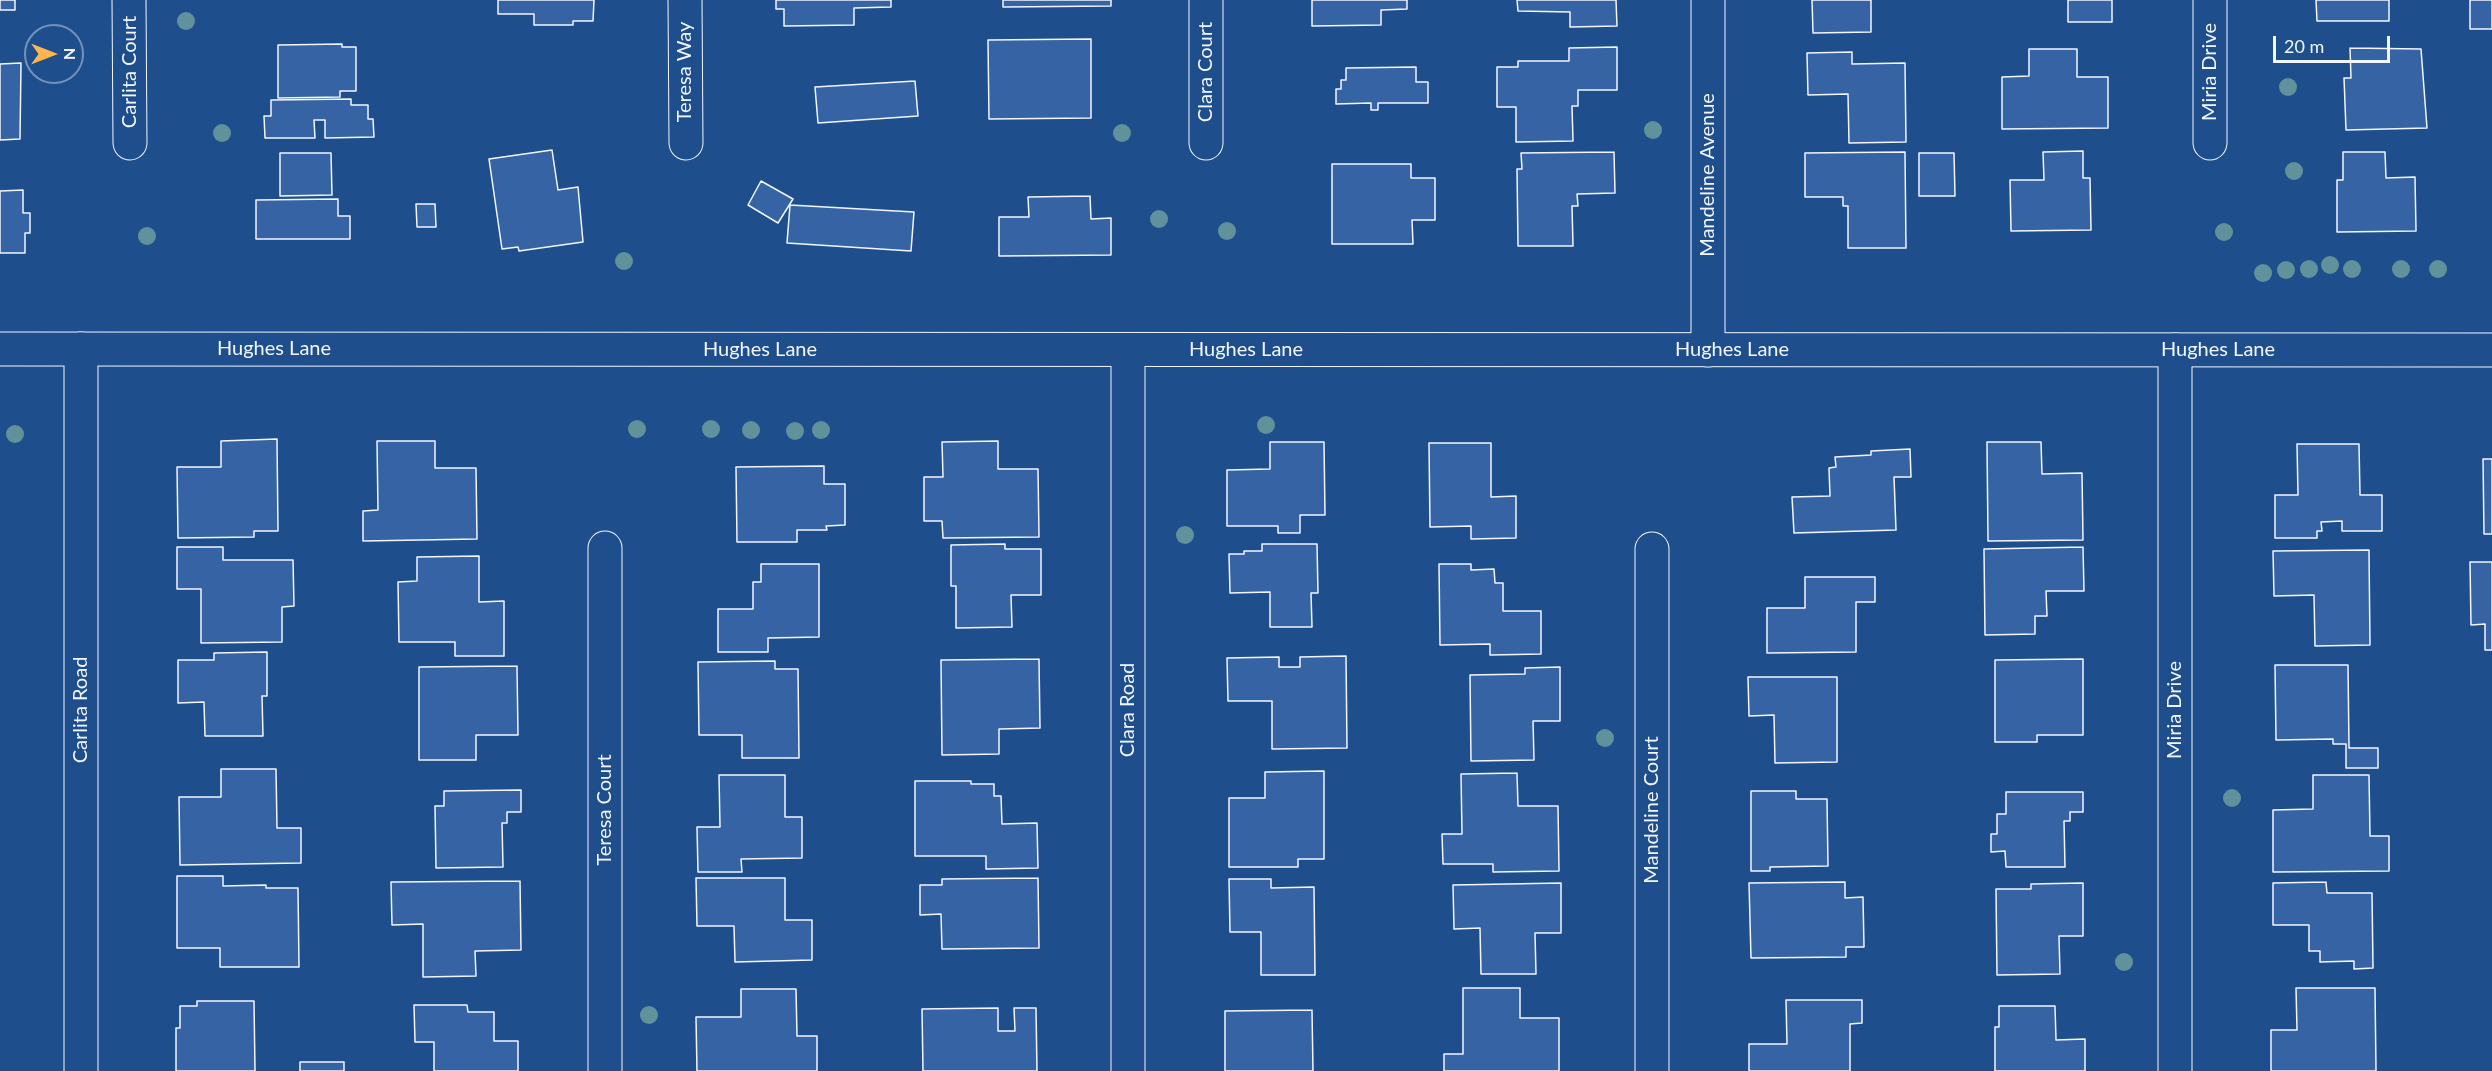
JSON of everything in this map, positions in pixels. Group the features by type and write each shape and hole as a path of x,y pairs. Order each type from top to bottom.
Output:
{"street":[{"name":"Carlita Court","path":"129,0 130,143"},
{"name":"Teresa Way","path":"685,0 686,143"},
{"name":"Clara Court","path":"1206,0 1206,143"},
{"name":"Mandeline Avenue","path":"1707,350 1708,0"},
{"name":"Miria Drive","path":"2210,0 2210,143"},
{"name":"Hughes Lane","path":"0,349 2492,350"},
{"name":"Carlita Road","path":"81,349 81,1071"},
{"name":"Clara Road","path":"1128,350 1128,1071"},
{"name":"Miria Drive","path":"2175,350 2175,1071"},
{"name":"Teresa Court","path":"605,548 605,1071"},
{"name":"Mandeline Court","path":"1652,549 1652,1071"}],"building":[{"path":"0,0 15,0 15,10 0,10"},
{"path":"498,0 594,0 593,21 573,21 573,25 534,25 534,14 498,14"},
{"path":"776,0 891,0 891,7 854,8 854,25 784,26 784,9 776,9"},
{"path":"1003,0 1111,0 1111,6 1003,7"},
{"path":"1312,0 1407,0 1407,9 1381,10 1381,25 1312,26"},
{"path":"1517,0 1616,0 1617,26 1570,27 1570,12 1518,11"},
{"path":"1812,0 1871,0 1871,32 1813,33"},
{"path":"2068,0 2112,0 2112,22 2068,22"},
{"path":"2316,0 2389,0 2389,21 2317,21"},
{"path":"2470,0 2492,0 2492,29 2470,29"},
{"path":"1091,39 1091,118 989,119 988,40"},
{"path":"342,44 342,47 356,47 356,91 340,91 340,97 278,98 278,45"},
{"path":"1617,47 1617,90 1578,90 1578,106 1572,106 1573,141 1516,142 1516,107 1497,107 1497,67 1518,67 1518,61 1569,61 1569,48"},
{"path":"2350,48 2421,49 2427,128 2346,130 2344,78 2351,78"},
{"path":"2029,49 2077,49 2077,77 2108,77 2108,128 2002,129 2002,77 2029,76"},
{"path":"1852,52 1852,64 1905,63 1906,142 1849,143 1848,94 1808,95 1807,53"},
{"path":"21,63 20,139 0,140 0,64"},
{"path":"1416,67 1416,82 1428,82 1428,103 1378,103 1378,110 1371,110 1371,103 1336,104 1336,89 1341,89 1341,80 1346,80 1346,68"},
{"path":"915,81 918,116 818,123 815,87"},
{"path":"351,99 351,105 368,105 368,119 373,119 374,137 325,138 325,120 314,120 315,138 265,138 264,116 271,116 271,100"},
{"path":"552,150 558,190 578,187 583,242 519,251 518,247 502,249 489,159"},
{"path":"2083,151 2083,178 2090,178 2091,230 2011,231 2010,180 2044,180 2043,152"},
{"path":"1614,152 1615,193 1577,194 1578,206 1572,206 1573,246 1518,246 1517,169 1522,169 1521,153"},
{"path":"1905,152 1906,248 1848,248 1848,206 1843,206 1843,197 1805,197 1805,153"},
{"path":"2343,152 2385,152 2386,178 2415,177 2416,231 2337,232 2337,180 2343,180"},
{"path":"280,153 331,153 332,195 280,196"},
{"path":"1919,153 1954,153 1955,196 1919,196"},
{"path":"1332,164 1411,164 1411,178 1435,178 1435,220 1412,220 1413,244 1332,244"},
{"path":"761,181 793,199 778,223 748,205"},
{"path":"23,190 23,213 30,213 30,233 25,233 25,253 0,253 0,191"},
{"path":"1090,196 1091,219 1111,218 1111,255 999,256 999,217 1029,217 1028,197"},
{"path":"338,199 338,216 350,216 350,239 256,239 256,200"},
{"path":"416,204 435,204 436,227 417,227"},
{"path":"790,205 914,212 911,251 787,243"},
{"path":"277,439 278,531 254,531 254,537 178,538 177,467 221,467 221,441"},
{"path":"377,441 435,441 435,468 476,468 477,539 363,541 363,511 378,510"},
{"path":"998,441 998,469 1038,469 1039,537 943,538 942,521 924,521 924,477 943,477 942,442"},
{"path":"1270,442 1324,442 1325,515 1300,515 1300,533 1278,533 1278,526 1227,526 1227,470 1270,469"},
{"path":"1987,442 2041,442 2042,474 2082,473 2083,540 1988,541"},
{"path":"1429,443 1491,443 1491,497 1516,496 1516,538 1471,539 1471,526 1430,527"},
{"path":"2297,444 2359,444 2360,495 2382,495 2382,531 2342,531 2342,521 2321,522 2322,531 2317,531 2317,538 2275,538 2275,495 2298,495"},
{"path":"1910,449 1911,477 1894,477 1896,530 1794,533 1792,497 1830,496 1829,468 1836,467 1835,457 1871,455 1871,451"},
{"path":"2483,459 2492,459 2492,534 2484,534"},
{"path":"824,466 824,484 845,484 845,525 826,526 827,530 797,530 797,542 737,542 736,467"},
{"path":"1005,544 1005,549 1041,549 1041,595 1011,595 1012,627 956,628 956,586 951,586 951,545"},
{"path":"1262,544 1317,544 1318,593 1311,593 1312,627 1270,627 1270,592 1230,593 1229,554 1262,551"},
{"path":"177,547 223,547 223,560 293,560 294,606 282,607 282,642 201,643 201,589 177,589"},
{"path":"2083,547 2084,591 2046,591 2047,616 2035,616 2035,634 1985,635 1984,549"},
{"path":"2369,550 2370,645 2315,646 2314,595 2274,596 2273,551"},
{"path":"479,556 479,602 504,601 504,656 455,656 455,642 399,642 398,582 417,581 417,557"},
{"path":"2470,562 2492,562 2492,650 2485,650 2485,624 2471,625"},
{"path":"761,564 819,564 819,637 768,638 768,652 718,652 718,609 753,609 753,582 761,582"},
{"path":"1439,564 1471,564 1471,570 1494,569 1495,583 1503,583 1503,611 1541,611 1541,654 1490,655 1490,644 1440,645"},
{"path":"1805,577 1875,577 1875,602 1856,602 1856,652 1767,653 1767,608 1805,608"},
{"path":"267,652 267,696 262,696 263,736 205,736 204,702 178,703 178,660 214,660 214,653"},
{"path":"1346,656 1347,748 1272,749 1272,701 1228,701 1227,658 1279,657 1279,667 1300,667 1300,657"},
{"path":"1039,659 1040,728 999,729 999,754 942,755 941,660"},
{"path":"2083,659 2083,735 2037,735 2037,742 1995,742 1995,660"},
{"path":"775,661 775,669 798,669 799,758 742,758 742,735 699,735 698,662"},
{"path":"2275,665 2348,665 2349,748 2378,748 2378,768 2346,768 2346,744 2333,744 2333,739 2276,740"},
{"path":"517,666 518,735 476,735 476,760 419,760 419,667"},
{"path":"1560,667 1560,721 1533,721 1534,760 1471,761 1470,675 1525,674 1525,668"},
{"path":"1748,677 1837,677 1837,762 1775,763 1774,715 1749,716"},
{"path":"221,769 276,769 277,828 301,828 301,863 180,865 179,797 221,797"},
{"path":"1324,771 1324,859 1298,859 1298,867 1229,867 1229,798 1265,798 1265,772"},
{"path":"1517,773 1518,806 1558,806 1559,871 1493,872 1493,864 1443,864 1442,834 1462,834 1461,774"},
{"path":"719,775 785,775 785,817 802,817 802,858 741,859 742,872 698,872 697,827 720,827"},
{"path":"2313,775 2369,775 2370,836 2389,836 2389,871 2273,872 2273,810 2313,809"},
{"path":"915,781 971,781 971,784 994,784 994,796 1001,796 1002,824 1037,823 1038,868 986,869 986,856 915,856"},
{"path":"521,790 521,812 507,812 507,823 502,823 503,867 436,868 435,806 444,806 444,791"},
{"path":"1751,791 1796,791 1796,799 1827,799 1828,866 1770,867 1770,871 1751,871"},
{"path":"2006,792 2083,792 2083,812 2070,812 2070,821 2064,821 2065,867 2006,867 2005,851 1991,852 1991,834 1997,834 1997,814 2006,814"},
{"path":"177,876 223,876 223,886 266,885 266,888 298,888 299,967 220,967 220,948 177,948"},
{"path":"696,878 785,878 785,920 812,920 812,960 735,962 734,926 697,926"},
{"path":"1038,878 1039,948 942,949 941,914 920,915 920,885 942,885 942,879"},
{"path":"1229,879 1271,879 1271,888 1314,887 1315,975 1261,975 1261,932 1230,932"},
{"path":"520,881 521,950 475,951 476,976 423,977 423,924 392,925 391,882"},
{"path":"1845,882 1845,898 1863,897 1864,947 1846,947 1846,957 1751,958 1749,883"},
{"path":"2326,882 2327,893 2372,893 2373,968 2354,969 2354,961 2320,962 2320,951 2309,951 2309,925 2273,925 2273,883"},
{"path":"1561,883 1561,933 1535,933 1536,974 1481,974 1480,928 1454,929 1453,885"},
{"path":"2083,883 2083,936 2059,936 2060,974 1997,975 1996,889 2031,889 2031,884"},
{"path":"1463,988 1520,988 1520,1018 1559,1018 1559,1071 1444,1071 1444,1054 1463,1054"},
{"path":"2296,988 2375,988 2376,1071 2271,1071 2271,1030 2297,1030"},
{"path":"741,989 796,989 797,1036 817,1036 817,1071 697,1071 696,1017 741,1017"},
{"path":"1786,1000 1862,1000 1862,1023 1850,1024 1850,1071 1749,1071 1749,1044 1787,1044"},
{"path":"197,1001 254,1001 255,1071 176,1071 176,1028 180,1028 180,1006 197,1006"},
{"path":"414,1005 467,1005 468,1012 494,1012 494,1041 518,1041 518,1071 434,1071 434,1042 415,1042"},
{"path":"1999,1006 2055,1006 2056,1040 2085,1039 2085,1071 1995,1071 1995,1027 1999,1027"},
{"path":"998,1008 998,1031 1015,1031 1014,1008 1036,1008 1037,1071 923,1071 922,1009"},
{"path":"1312,1010 1313,1071 1225,1071 1225,1011"},
{"path":"300,1062 344,1062 344,1071 300,1071"}]}
